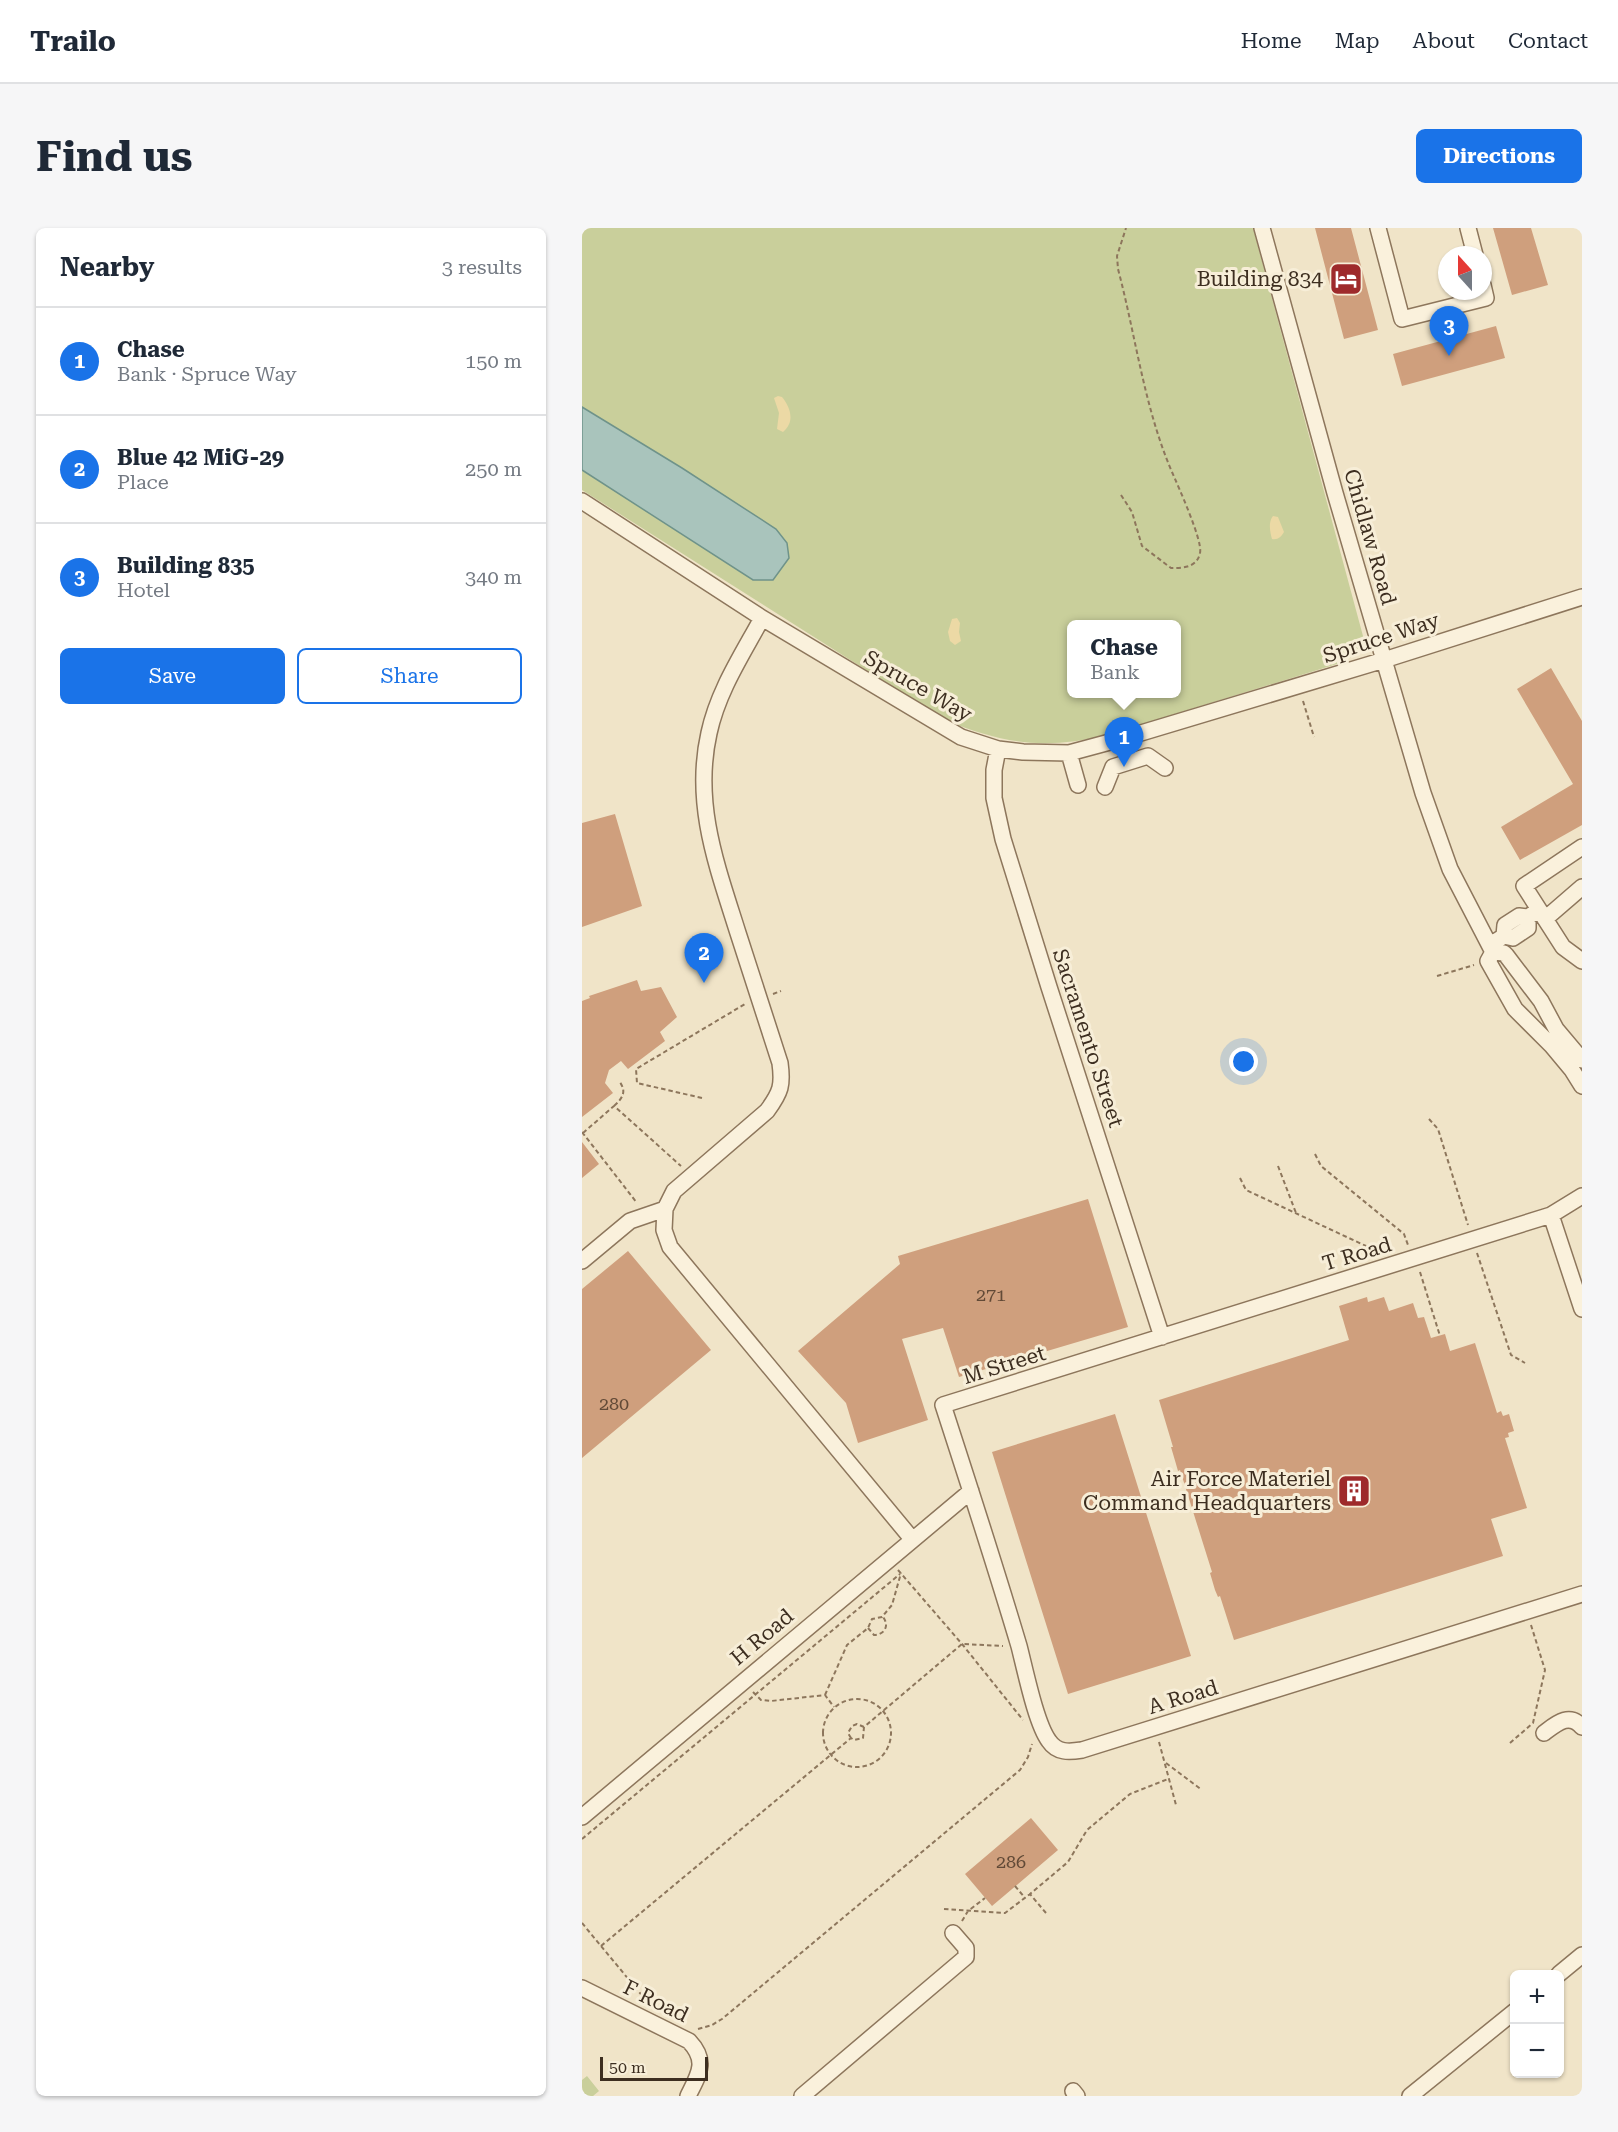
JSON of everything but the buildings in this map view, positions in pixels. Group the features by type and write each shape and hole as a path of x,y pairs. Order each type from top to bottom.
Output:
{"street":[{"name":"Chidlaw Road","path":"1262,228 1335,493 1435,830 1450,869 1491,948 1488,961 1515,1010 1552,1046 1582,1086"},
{"path":"1378,228 1402,319 1478,300"},
{"path":"1468,228 1473,246"},
{"name":"Spruce Way","path":"582,501 762,618 961,737 998,749 1069,753 1299,686 1582,597"},
{"path":"762,618 719,696 709,733 703,773 705,818 717,865 780,1062 782,1082 777,1098 768,1111 674,1191 664,1209 664,1230 670,1247 912,1539"},
{"name":"Sacramento Street","path":"998,749 994,770 994,798 1004,839 1052,998 1162,1337"},
{"path":"1069,753 1078,785"},
{"path":"1105,787 1113,767 1148,756 1165,768"},
{"path":"1580,853 1524,886 1537,915 1563,948 1582,961"},
{"path":"1491,948 1504,936 1505,925 1519,916 1537,915 1582,887"},
{"name":"Chidlaw Road","path":"1491,948 1504,953 1541,1001 1556,1029 1582,1060"},
{"path":"1582,1186 1557,1211 1582,1309"},
{"name":"T Road","path":"1162,1337 1557,1211 1582,1196"},
{"path":"582,1261 630,1221 664,1209"},
{"name":"M Street","path":"971,1491 943,1405 1162,1337"},
{"name":"H Road","path":"582,1817 888,1558 971,1491"},
{"name":"A Road","path":"971,1491 1043,1732 1052,1746 1069,1752 1154,1728 1582,1594"},
{"path":"1544,1733 1557,1722 1567,1719 1578,1722 1582,1727"},
{"path":"802,2096 966,1957 966,1948 956,1929"},
{"path":"1564,1970 1582,1955"},
{"name":"F Road","path":"582,1988 689,2041 697,2050 700,2062 699,2074 688,2096"},
{"path":"1410,2096 1510,2016"}],"path":[{"path":"1121,495 1132,512 1142,546 1171,568 1185,568 1197,560 1201,552 1198,536 1162,446 1139,369 1118,269 1118,256 1126,228"},
{"path":"1299,686 1314,737"},
{"path":"702,1098 637,1083 636,1069 747,1003 781,991"},
{"path":"619,1081 624,1093 614,1106 582,1132 646,1215"},
{"path":"614,1106 693,1175"},
{"path":"1315,1154 1321,1166 1404,1234 1419,1268 1440,1336"},
{"path":"1278,1166 1296,1213"},
{"path":"1240,1178 1246,1190 1366,1246 1374,1270"},
{"path":"888,1558 1028,1726"},
{"path":"825,1695 847,1645 868,1628 872,1619 882,1617 892,1605 901,1573"},
{"path":"582,1839 901,1573"},
{"path":"1510,1743 1533,1723 1545,1670 1527,1611"},
{"path":"868,1628 874,1635 885,1631 885,1620 882,1617"},
{"path":"850,1738 854,1740 863,1738 864,1727 962,1644 1019,1646"},
{"path":"743,1680 761,1700 825,1695"},
{"path":"825,1695 834,1707"},
{"path":"861,1699 883,1710 888,1716 891,1730 891,1743 884,1755 868,1766 858,1767 843,1764 830,1756 822,1730 824,1720 834,1707 847,1700 861,1699"},
{"path":"850,1738 848,1733 852,1726 857,1724 864,1727"},
{"path":"1154,1728 1166,1763 1167,1779 1176,1805"},
{"path":"693,2028 700,2029 722,2019 1020,1770 1032,1746 1032,1736"},
{"path":"601,1946 850,1738"},
{"path":"1166,1763 1202,1790"},
{"path":"944,1909 1005,1913 1068,1862 1087,1830 1130,1794 1167,1779"},
{"path":"1015,1886 1025,1898"},
{"path":"1030,1894 1046,1913"},
{"path":"956,1929 968,1911 985,1898"},
{"path":"582,1923 649,2005"}],"green space":[{"path":"582,228 1253,228 1363,636 1361,646 1349,659 1340,663 1085,740 1025,742 986,735 945,720 582,490"},
{"path":"587,2076 599,2091 593,2096 582,2096 582,2080"}],"sand":[{"path":"778,396 785,401 790,415 789,424 783,432 777,429 779,413 774,398"},
{"path":"1273,516 1278,517 1284,532 1276,539 1272,539 1270,530 1270,521"},
{"path":"957,618 960,623 961,641 955,645 950,641 948,632 952,619"}],"water":[{"path":"582,407 776,529 787,543 789,558 773,580 753,580 582,470"}],"place":[{"name":"Building 834","path":"1346,279"},
{"name":"Building 835","path":"1449,356"},
{"name":"Chase","path":"1124,767"},
{"name":"Blue 42 MiG-29","path":"704,983"},
{"name":"Air Force Materiel Command Headquarters","path":"1354,1491"}]}
